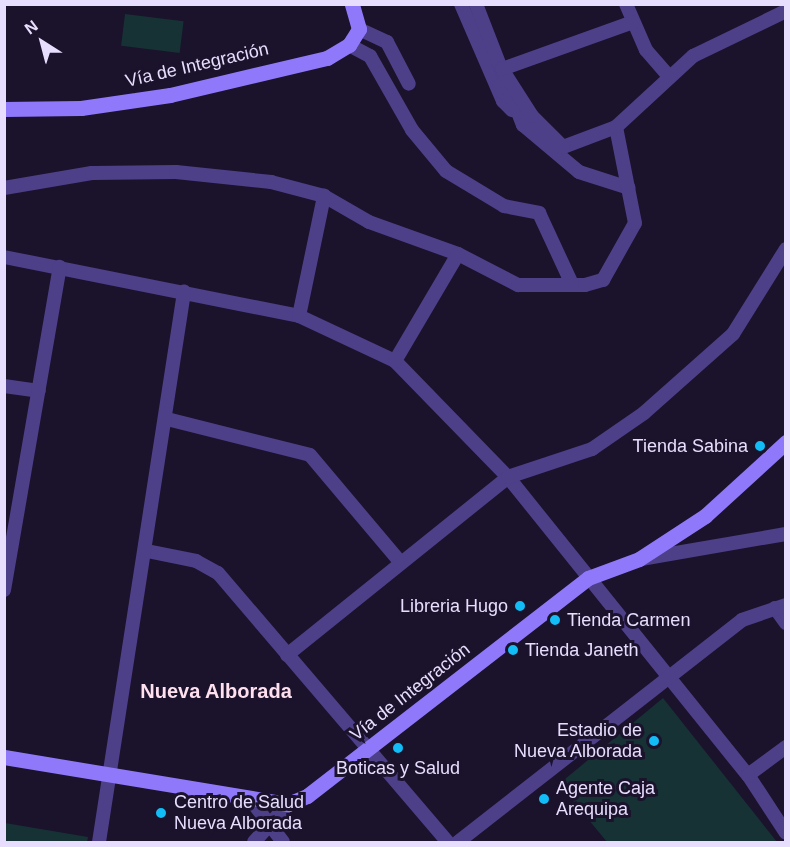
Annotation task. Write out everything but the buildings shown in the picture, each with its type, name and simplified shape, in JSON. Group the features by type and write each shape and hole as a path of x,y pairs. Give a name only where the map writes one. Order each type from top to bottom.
{"main road":[{"path":"349,45 359,28 352,4"},
{"name":"Vía de Integración","path":"4,109 81,108 170,95 327,58 349,45"},
{"name":"Vía de Integración","path":"288,804 307,796 588,578 639,559 705,516 786,442"},
{"path":"4,757 288,804"}],"street":[{"path":"462,4 503,101 549,152 579,172 629,188"},
{"path":"476,4 502,69 516,115"},
{"path":"626,4 646,50 669,76"},
{"path":"502,69 542,130 563,147 616,127 669,76 717,40 778,10"},
{"path":"502,69 633,22"},
{"path":"359,28 387,42 409,84"},
{"path":"349,45 370,56 412,130 446,171 504,206 539,213 572,284"},
{"path":"4,188 66,174 176,172 271,182 324,196 369,222 458,254 518,285 572,284 603,280 616,263 635,223 616,127"},
{"path":"299,316 324,196"},
{"path":"287,655 508,477 592,449 644,413 733,334 786,249"},
{"path":"394,361 458,254"},
{"path":"4,257 299,316 394,361 508,477 748,775 786,833"},
{"path":"4,590 11,511 39,391 60,267"},
{"path":"99,843 147,551 184,292"},
{"path":"4,386 39,391"},
{"path":"166,420 310,455 401,563"},
{"path":"639,559 786,534"},
{"path":"147,551 196,561 218,573 361,743 370,747 448,843"},
{"path":"458,843 668,675 742,620 780,606 786,623"},
{"path":"748,775 786,747"},
{"path":"250,799 283,843"},
{"path":"254,843 271,829 288,804"}],"green space":[{"path":"125,14 184,21 180,53 121,46"},
{"name":"Estadio de Nueva Alborada","path":"663,698 777,842 607,842 559,784"},
{"path":"5,823 88,837 87,842 5,842"}],"place":[{"name":"Tienda Sabina","path":"760,446"},
{"name":"Libreria Hugo","path":"520,606"},
{"name":"Tienda Carmen","path":"555,620"},
{"name":"Tienda Janeth","path":"513,650"},
{"name":"Estadio de Nueva Alborada","path":"654,741"},
{"name":"Boticas y Salud","path":"398,748"},
{"name":"Agente Caja Arequipa","path":"544,799"},
{"name":"Centro de Salud Nueva Alborada","path":"161,813"}],"district":[{"name":"Nueva Alborada","path":"216,691"}]}
